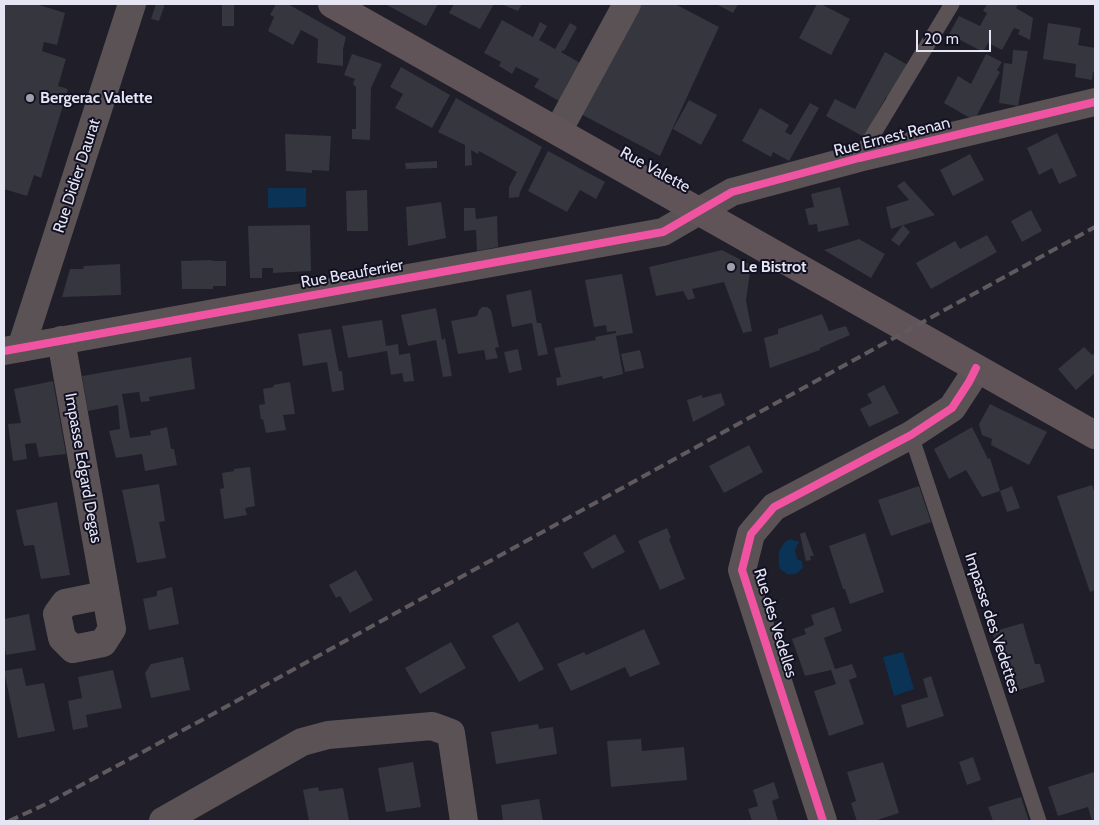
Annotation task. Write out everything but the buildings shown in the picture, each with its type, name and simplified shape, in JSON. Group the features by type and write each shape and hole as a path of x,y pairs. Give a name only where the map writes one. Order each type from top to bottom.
{"main road":[{"name":"Rue Valette","path":"332,4 1095,434"}],"street":[{"name":"Rue Didier Daurat","path":"12,349 132,4"},
{"path":"558,131 628,4"},
{"name":"Rue Ernest Renan","path":"700,212 732,192 859,158 1095,102"},
{"name":"Rue Beauferrier","path":"12,349 663,232 700,212"},
{"name":"Impasse Edgard Degas","path":"61,340 105,595"},
{"name":"Rue des Vedelles","path":"823,821 742,570 750,534 774,507 911,435 952,408 976,368"},
{"path":"163,821 302,742 328,735 432,726 451,732 464,821"}],"lane":[{"path":"859,158 952,4"},
{"name":"Impasse des Vedettes","path":"911,435 1039,821"}],"water":[{"path":"268,188 306,188 306,207 268,208"},
{"path":"790,539 799,542 795,550 797,559 802,561 803,568 797,573 789,575 780,569 779,552"},
{"path":"903,652 914,689 894,696 883,657"}],"railway":[{"path":"9,821 46,804 213,714 1095,227"}],"cycle path":[{"path":"4,351 663,232 732,192 859,158 1095,102"},
{"path":"823,821 742,570 751,534 774,507 911,435 952,408 976,368"}],"place":[{"name":"Bergerac Valette","path":"30,98"},
{"name":"Le Bistrot","path":"731,267"}]}
